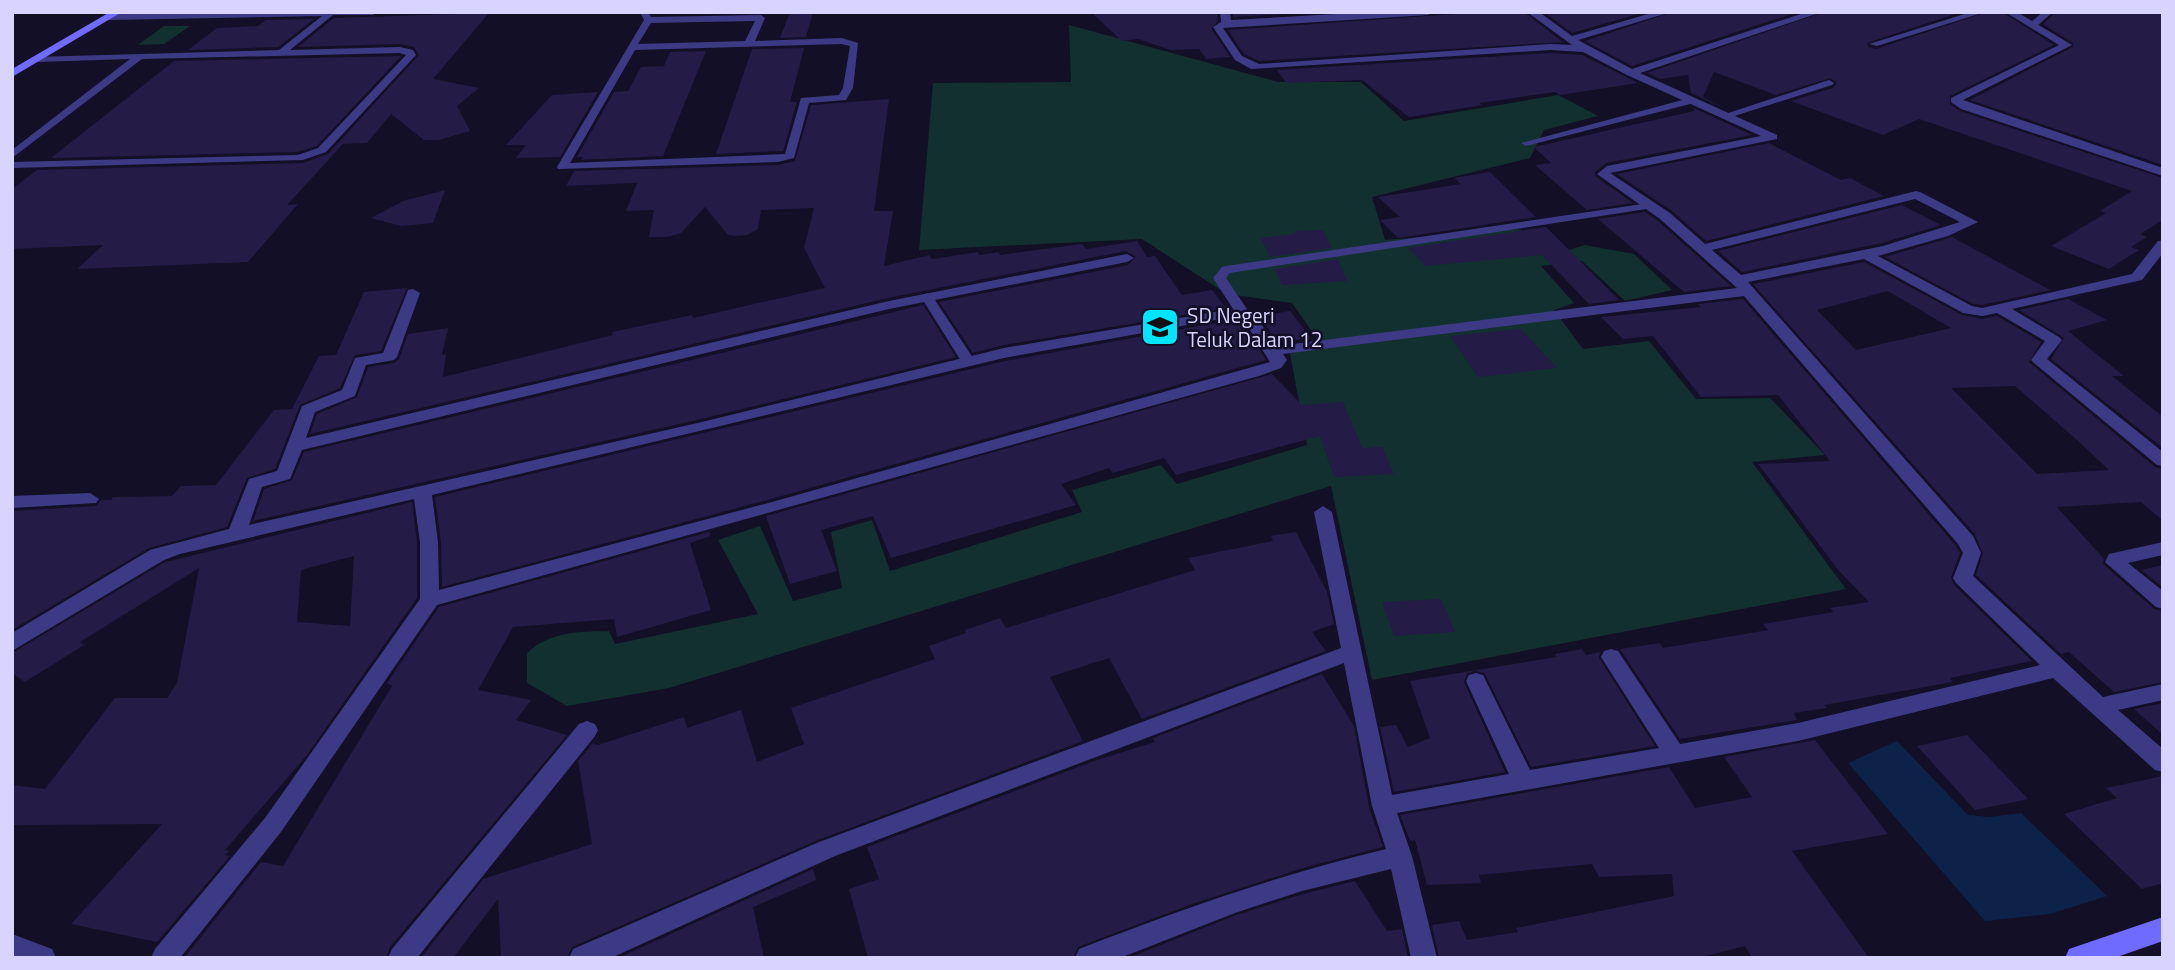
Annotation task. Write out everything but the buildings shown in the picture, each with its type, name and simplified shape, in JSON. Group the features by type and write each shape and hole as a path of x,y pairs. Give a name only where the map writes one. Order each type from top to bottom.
{"main road":[{"path":"12,74 113,14"},
{"path":"2078,958 2163,929"}],"street":[{"path":"1428,12 1226,18 1218,27 1237,58 1244,64 1259,68 1536,48 1586,49"},
{"path":"1532,12 1586,49 1631,73 1773,139 1604,172 1605,176 1649,206 1702,248 1743,286 1966,541 1972,553 1963,578 2057,669 2163,763"},
{"path":"1571,39 1666,12"},
{"path":"1631,73 1817,12"},
{"path":"2010,12 2067,45 1955,100 1965,107 2163,172"},
{"path":"1274,351 1743,286 1947,232 1971,222 1916,195 1702,248"},
{"path":"1865,254 1968,310 1982,312 2137,276 2163,244"},
{"path":"295,446 927,298 1127,258"},
{"path":"237,533 254,483 284,475 308,409 349,393 360,361 390,357 413,293"},
{"path":"1999,308 2054,340 2039,360 2163,461"},
{"path":"12,643 157,555 237,533 702,427 968,361 1215,316 1244,315 1279,360 1276,365 1253,373 772,508 430,600"},
{"path":"164,958 272,825 430,600 429,542 422,491"},
{"path":"12,502 90,499"},
{"path":"1323,512 1383,806 1400,856 1424,958"},
{"path":"2163,548 2124,556 2115,562 2163,602"},
{"path":"582,958 827,849 1351,652"},
{"path":"1611,657 1675,754"},
{"path":"1383,806 1798,732 2057,669"},
{"path":"1476,681 1524,781"},
{"path":"2099,706 2163,692"},
{"path":"401,958 587,730"},
{"path":"1088,958 1234,902 1302,880 1400,856"},
{"path":"12,946 43,958"}],"lane":[{"path":"113,14 373,12"},
{"path":"1874,44 1980,12"},
{"path":"2034,24 2049,12"},
{"path":"283,51 331,13"},
{"path":"630,47 748,45 842,41 855,45 848,88 843,98 805,100 790,156 778,159 562,167 646,16 761,18 748,45"},
{"path":"12,165 299,158 322,150 411,55 410,52 400,50 283,51 37,59"},
{"path":"289,62 302,51"},
{"path":"12,155 139,57"},
{"path":"1724,116 1829,83"},
{"path":"1526,143 1690,101"},
{"path":"1244,315 1219,278 1226,270 1649,206"},
{"path":"927,298 968,361"}],"green space":[{"path":"1069,25 1278,82 1361,82 1404,121 1558,95 1598,116 1544,130 1530,158 1372,197 1385,240 1519,229 1556,254 1585,245 1634,254 1672,290 1625,301 1582,261 1541,266 1574,303 1554,310 1583,349 1649,341 1696,399 1770,398 1825,455 1752,462 1846,589 1372,680 1331,486 669,688 567,706 527,683 527,653 555,637 609,631 615,644 758,614 718,540 760,526 793,601 842,588 831,532 872,520 890,571 1082,512 1072,490 1161,465 1177,484 1307,445 1289,348 1318,340 1292,303 1227,294 1142,239 919,250 933,83 1071,82"},
{"path":"164,26 190,26 164,44 138,45"}],"water":[{"path":"1897,741 1968,815 1990,817 2021,813 2107,896 2050,914 1985,921 1848,763"}],"place":[{"name":"SD Negeri Teluk Dalam 12","path":"1160,327"}]}
